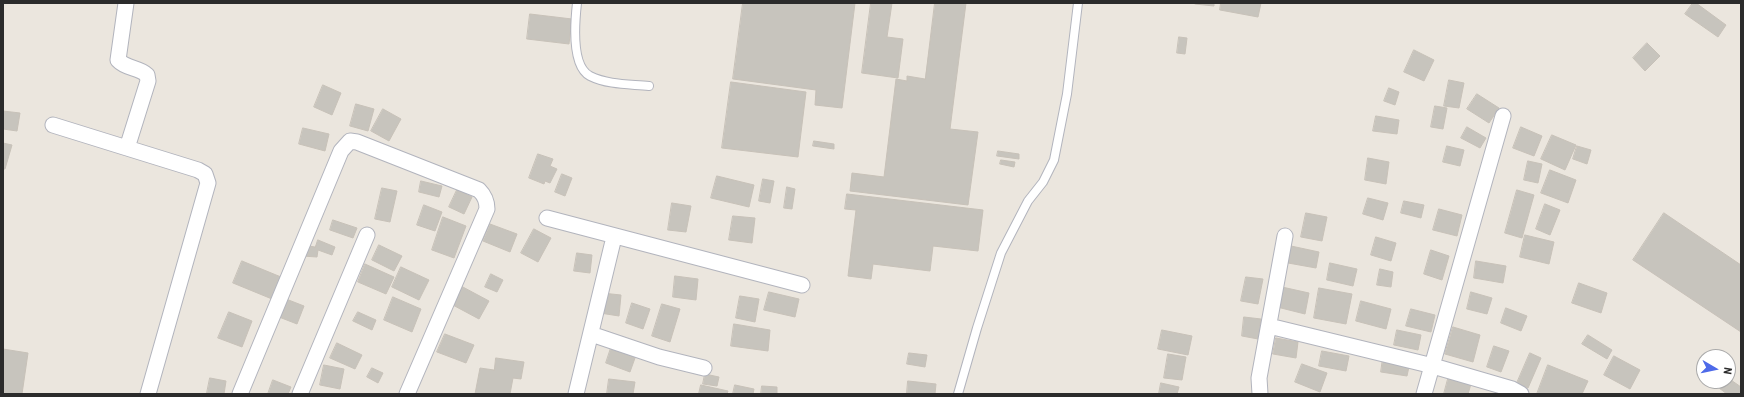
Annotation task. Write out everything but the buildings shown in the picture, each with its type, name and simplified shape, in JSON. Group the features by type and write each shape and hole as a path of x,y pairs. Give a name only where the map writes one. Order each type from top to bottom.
{"street":[{"path":"126,3 118,60 122,65 142,70 147,75 148,81 127,148"},
{"path":"1424,394 1503,116"},
{"path":"53,125 198,170 205,174 208,183 148,394"},
{"path":"240,394 341,151 350,141 357,142 479,190 484,195 487,203 487,209 407,394"},
{"path":"547,218 614,237 802,285"},
{"path":"300,394 368,235"},
{"path":"1260,394 1259,378 1285,236"},
{"path":"576,394 583,372 590,334 614,237"},
{"path":"1268,326 1433,366 1512,389 1521,394"},
{"path":"590,334 659,357 704,368"}],"lane":[{"path":"577,3 576,55 580,66 589,76 611,82 649,86"},
{"path":"958,394 1001,253 1028,201 1043,182 1054,160 1067,94 1078,3"}]}
